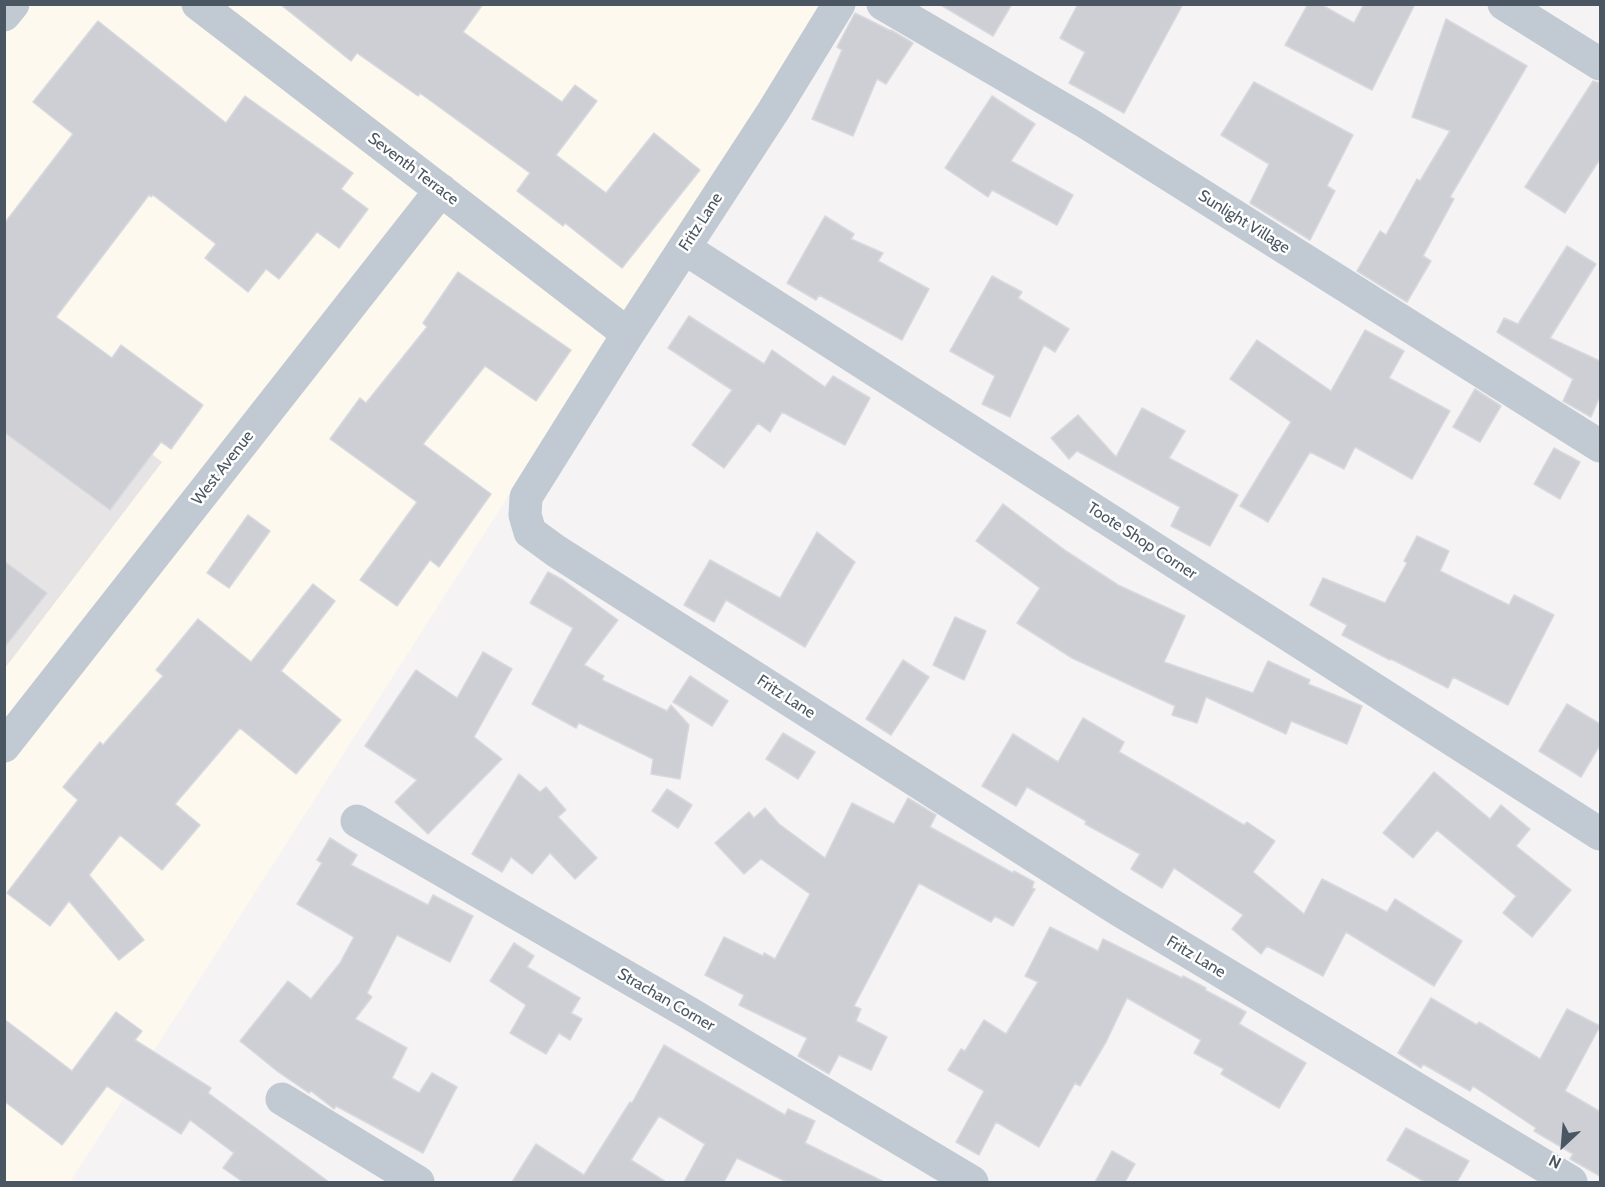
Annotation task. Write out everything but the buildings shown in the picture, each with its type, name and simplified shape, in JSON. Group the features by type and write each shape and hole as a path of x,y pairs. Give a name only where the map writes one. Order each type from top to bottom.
{"street":[{"path":"4,15 13,4"},
{"name":"Seventh Terrace","path":"198,4 628,334"},
{"name":"Fritz Lane","path":"839,4 774,110 628,334 526,497 525,515 530,532 556,551 1116,908 1571,1182"},
{"name":"Sunlight Village","path":"883,4 1087,123 1600,446"},
{"path":"1504,4 1600,64"},
{"name":"West Avenue","path":"4,746 441,190"},
{"name":"Toote Shop Corner","path":"684,248 1600,834"},
{"name":"Strachan Corner","path":"357,821 689,1013 972,1182"},
{"path":"282,1099 418,1182"}],"shaded area":[{"path":"5,5 822,5 70,1182 5,1182"},
{"path":"4,337 162,462 5,668 4,668"}]}
